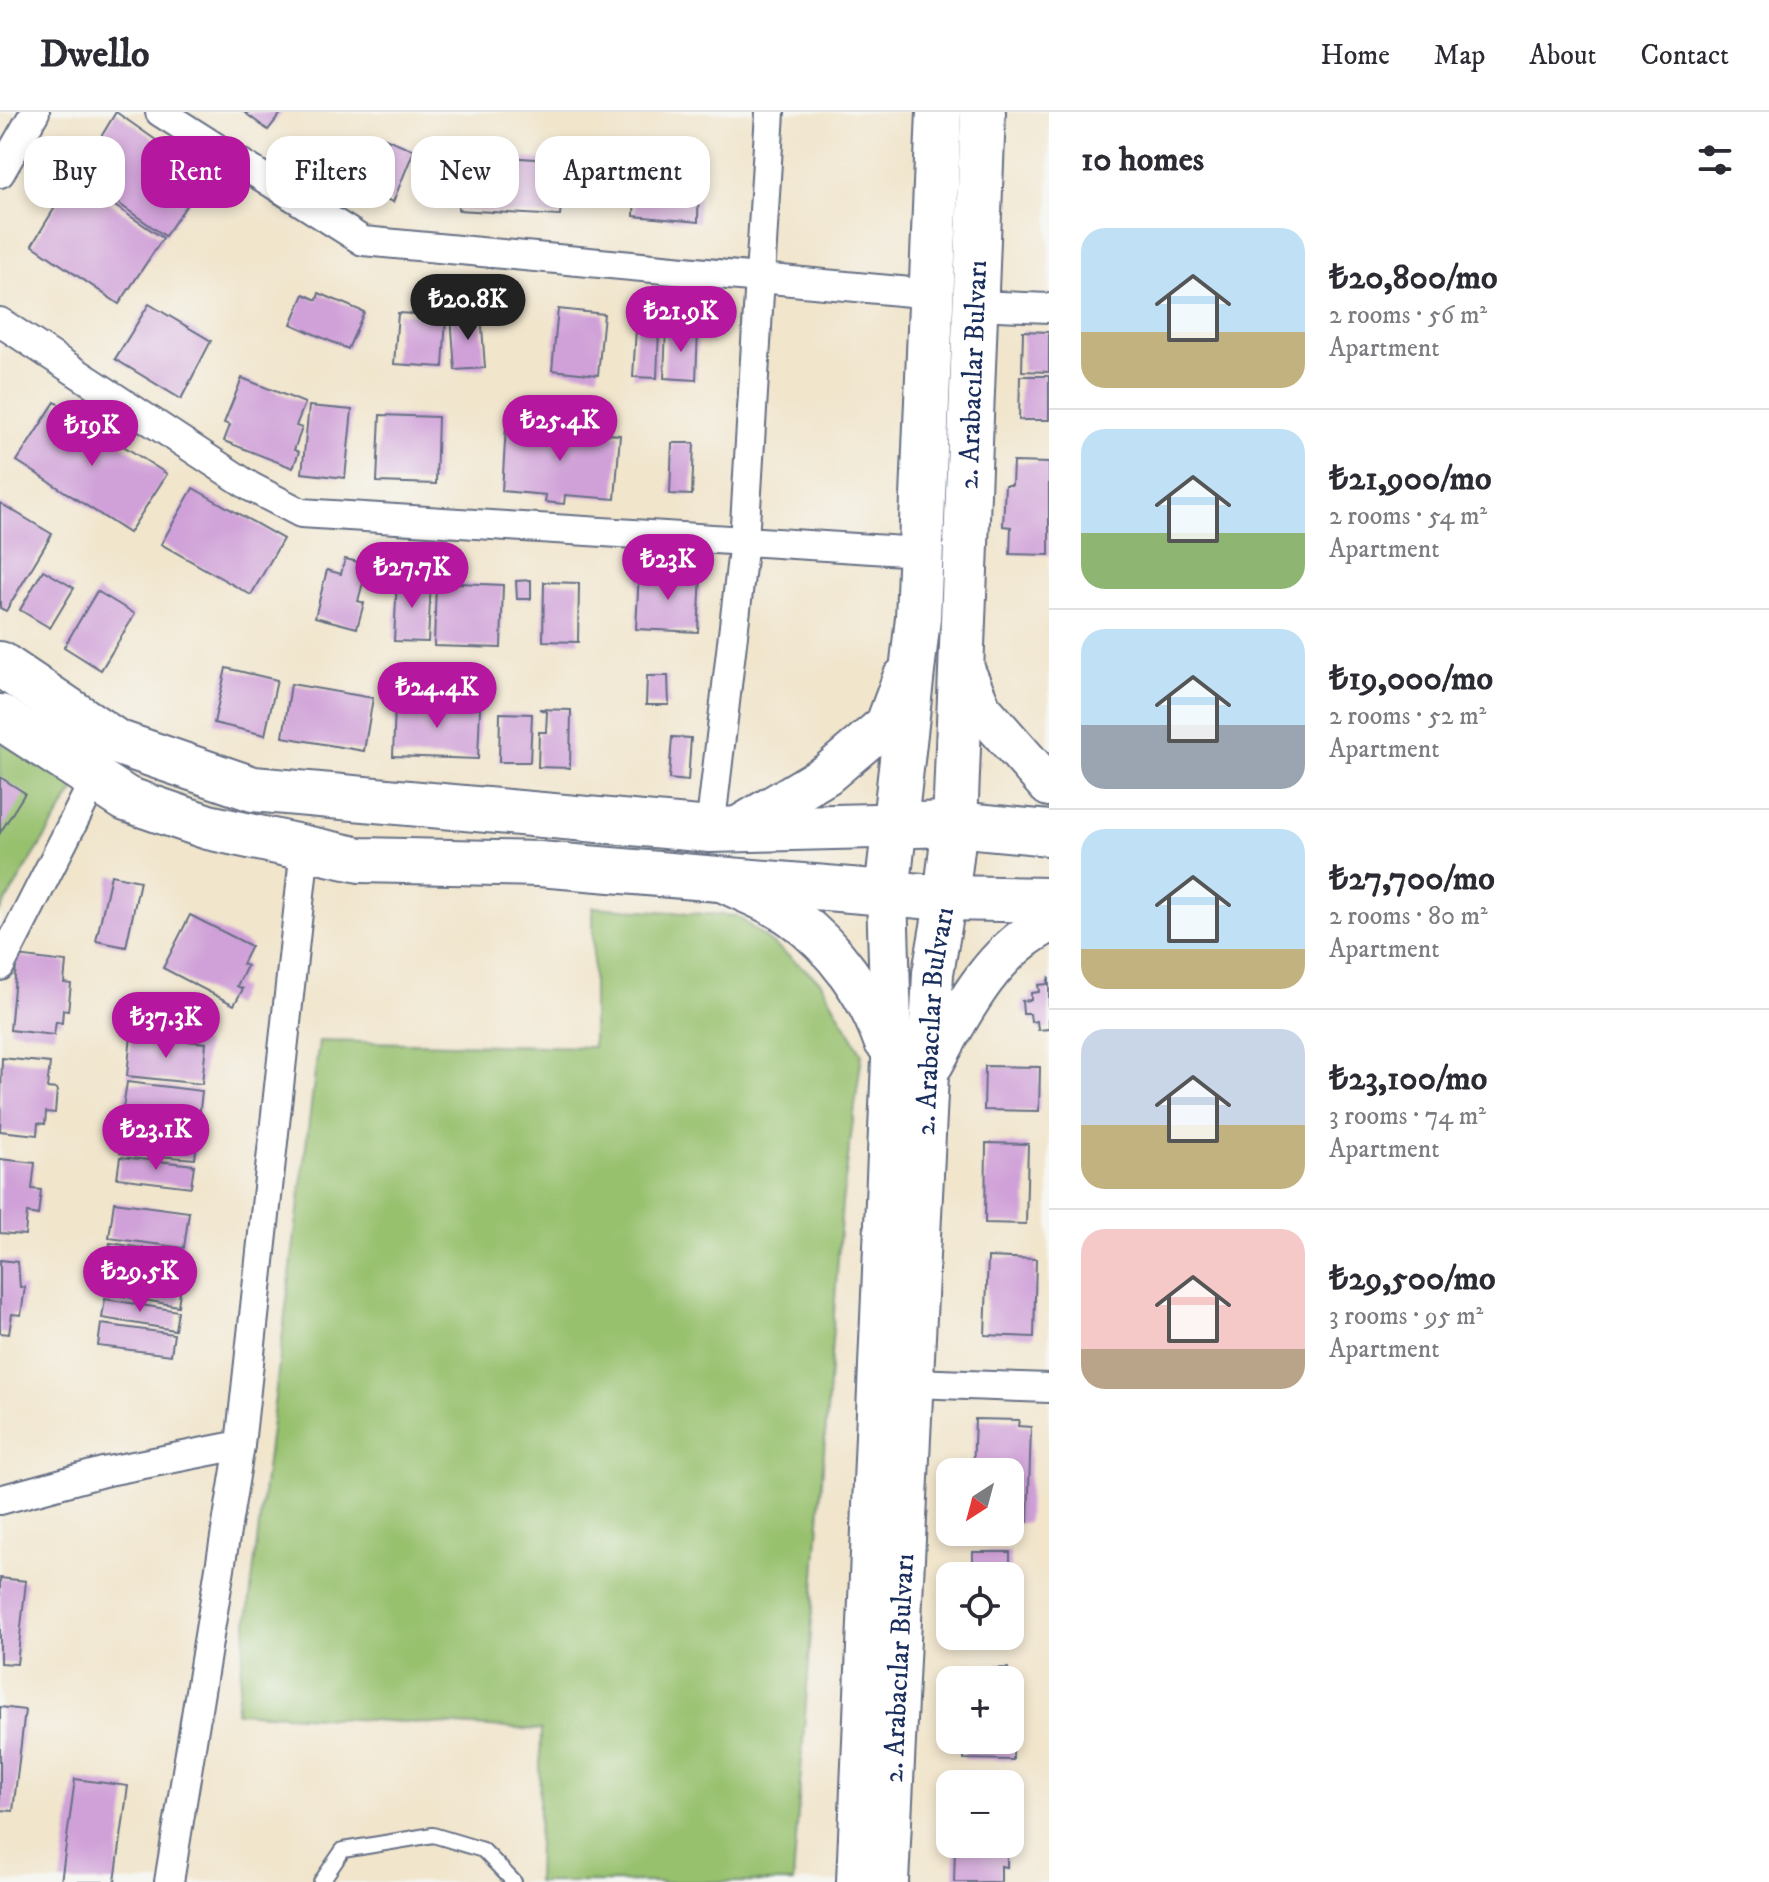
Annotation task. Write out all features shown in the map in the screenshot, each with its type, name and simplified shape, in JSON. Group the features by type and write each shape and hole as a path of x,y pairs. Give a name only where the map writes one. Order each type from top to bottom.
{"main road":[{"path":"887,893 913,651 939,112"},
{"name":"2. Arabacılar Bulvarı","path":"857,1882 910,1066 933,973 955,824 983,112"},
{"path":"721,830 827,774 886,724 913,651"},
{"path":"960,660 981,709 1049,786"},
{"path":"0,664 116,742 253,789 721,830 955,824 1049,833"},
{"path":"0,717 126,799 208,827 360,860 539,864 946,898 1049,900"},
{"path":"718,879 793,917 838,960 910,1066 976,986 1030,932 1049,923"},
{"name":"2. Arabacılar Bulvarı","path":"887,893 910,1066 913,1383 888,1882"}],"street":[{"path":"0,173 35,112"},
{"path":"160,112 363,241 932,294"},
{"path":"721,830 744,541 770,112"},
{"path":"974,305 1049,308"},
{"path":"0,322 251,487 301,513 904,551"},
{"path":"0,966 95,779"},
{"path":"169,1882 240,1445 305,848"},
{"path":"913,1383 1049,1388"},
{"path":"0,1500 103,1472 240,1445"}],"lane":[{"path":"321,1882 343,1850 433,1835 483,1850 514,1882"}],"green space":[{"path":"0,742 76,787 0,911"},
{"path":"593,907 737,916 820,981 862,1054 842,1203 793,1882 537,1882 541,1730 236,1712 319,1041 593,1047"}],"building":[{"path":"116,112 150,136 141,136 141,208 185,208 165,236 125,208 125,136 102,136"},
{"path":"244,112 282,112 268,130"},
{"path":"395,142 411,149 411,157 395,197"},
{"path":"519,158 535,159 535,208 561,208 560,216 458,210 519,208"},
{"path":"55,208 118,208 163,238 119,304 32,245"},
{"path":"634,208 698,208 698,222 634,216"},
{"path":"319,293 364,312 348,349 291,324 304,294 317,300"},
{"path":"149,304 211,341 181,399 115,359"},
{"path":"558,309 604,314 598,375 552,370"},
{"path":"398,313 446,316 443,367 394,364"},
{"path":"481,313 485,368 455,370 451,315"},
{"path":"666,327 698,329 696,380 664,378"},
{"path":"636,328 659,329 657,378 633,377"},
{"path":"1023,331 1049,332 1049,372 1022,371"},
{"path":"1020,376 1049,376 1049,420 1019,420"},
{"path":"242,378 305,403 296,426 302,428 294,450 299,452 293,468 224,441 230,425 224,423"},
{"path":"55,402 167,474 129,533 17,461"},
{"path":"309,406 352,410 345,478 302,473"},
{"path":"380,415 438,417 436,484 377,482"},
{"path":"506,426 620,435 615,499 565,495 564,504 545,502 546,495 502,491"},
{"path":"672,443 694,443 692,495 670,494"},
{"path":"1013,462 1049,463 1049,555 1010,554 1011,527 1003,526 1005,485 1012,485"},
{"path":"193,488 283,539 251,595 161,544"},
{"path":"0,503 52,534 6,611 0,608"},
{"path":"345,559 368,564 358,601 364,603 357,628 315,617 327,570 341,574"},
{"path":"43,570 74,588 50,628 20,610"},
{"path":"639,571 701,574 698,632 636,629"},
{"path":"397,578 431,580 428,642 394,641"},
{"path":"531,580 531,599 517,599 516,581"},
{"path":"436,582 503,585 501,648 434,646"},
{"path":"544,582 579,583 578,642 543,641"},
{"path":"97,591 135,614 101,670 64,647"},
{"path":"226,668 277,680 265,735 214,723"},
{"path":"647,676 668,676 669,705 646,705"},
{"path":"291,684 373,698 364,751 283,737"},
{"path":"406,700 469,702 469,707 480,708 478,759 393,756 395,706 406,706"},
{"path":"539,709 571,710 570,768 538,767 539,732 546,732 547,712"},
{"path":"500,713 532,714 530,762 499,762"},
{"path":"672,737 691,738 688,781 669,779"},
{"path":"0,777 25,793 0,833"},
{"path":"111,875 140,881 126,947 96,941"},
{"path":"190,915 251,946 242,964 247,966 237,986 243,989 234,1005 163,968"},
{"path":"17,956 66,962 64,983 71,984 68,1011 63,1010 62,1023 56,1022 54,1035 10,1030"},
{"path":"1049,976 1049,1029 1038,1030 1037,1021 1031,1022 1030,1014 1023,1014 1022,1001 1031,1000 1031,993 1039,992 1038,985 1047,984"},
{"path":"131,1035 206,1043 202,1084 127,1076"},
{"path":"2,1058 50,1063 47,1088 57,1089 55,1113 46,1112 45,1124 38,1123 37,1135 0,1131"},
{"path":"985,1066 1040,1067 1039,1111 984,1110"},
{"path":"127,1082 202,1091 199,1118 123,1108"},
{"path":"124,1115 198,1122 197,1137 123,1130"},
{"path":"121,1133 197,1140 195,1159 120,1153"},
{"path":"986,1143 1028,1144 1026,1224 985,1223"},
{"path":"120,1157 194,1165 191,1187 117,1178"},
{"path":"0,1159 35,1163 32,1189 41,1190 38,1215 27,1213 25,1235 0,1233"},
{"path":"114,1202 189,1212 184,1248 109,1238"},
{"path":"110,1243 185,1254 182,1277 107,1266"},
{"path":"988,1257 1036,1259 1034,1337 985,1335"},
{"path":"0,1260 18,1262 20,1287 25,1287 21,1315 12,1314 9,1334 0,1333"},
{"path":"108,1272 181,1284 178,1306 105,1293"},
{"path":"105,1299 178,1311 175,1330 102,1318"},
{"path":"101,1324 174,1334 171,1355 98,1346"},
{"path":"975,1419 1019,1420 1018,1426 1031,1427 1028,1522 1024,1523 1024,1458 974,1458"},
{"path":"973,1552 1010,1552 1010,1562 973,1562"},
{"path":"0,1578 26,1581 17,1664 0,1663"},
{"path":"0,1707 25,1710 13,1811 0,1810"},
{"path":"964,1754 1013,1754 1013,1760 964,1759"},
{"path":"75,1779 128,1786 115,1882 61,1882"},
{"path":"955,1858 1007,1858 1007,1867 1001,1866 1001,1882 954,1882"}]}
